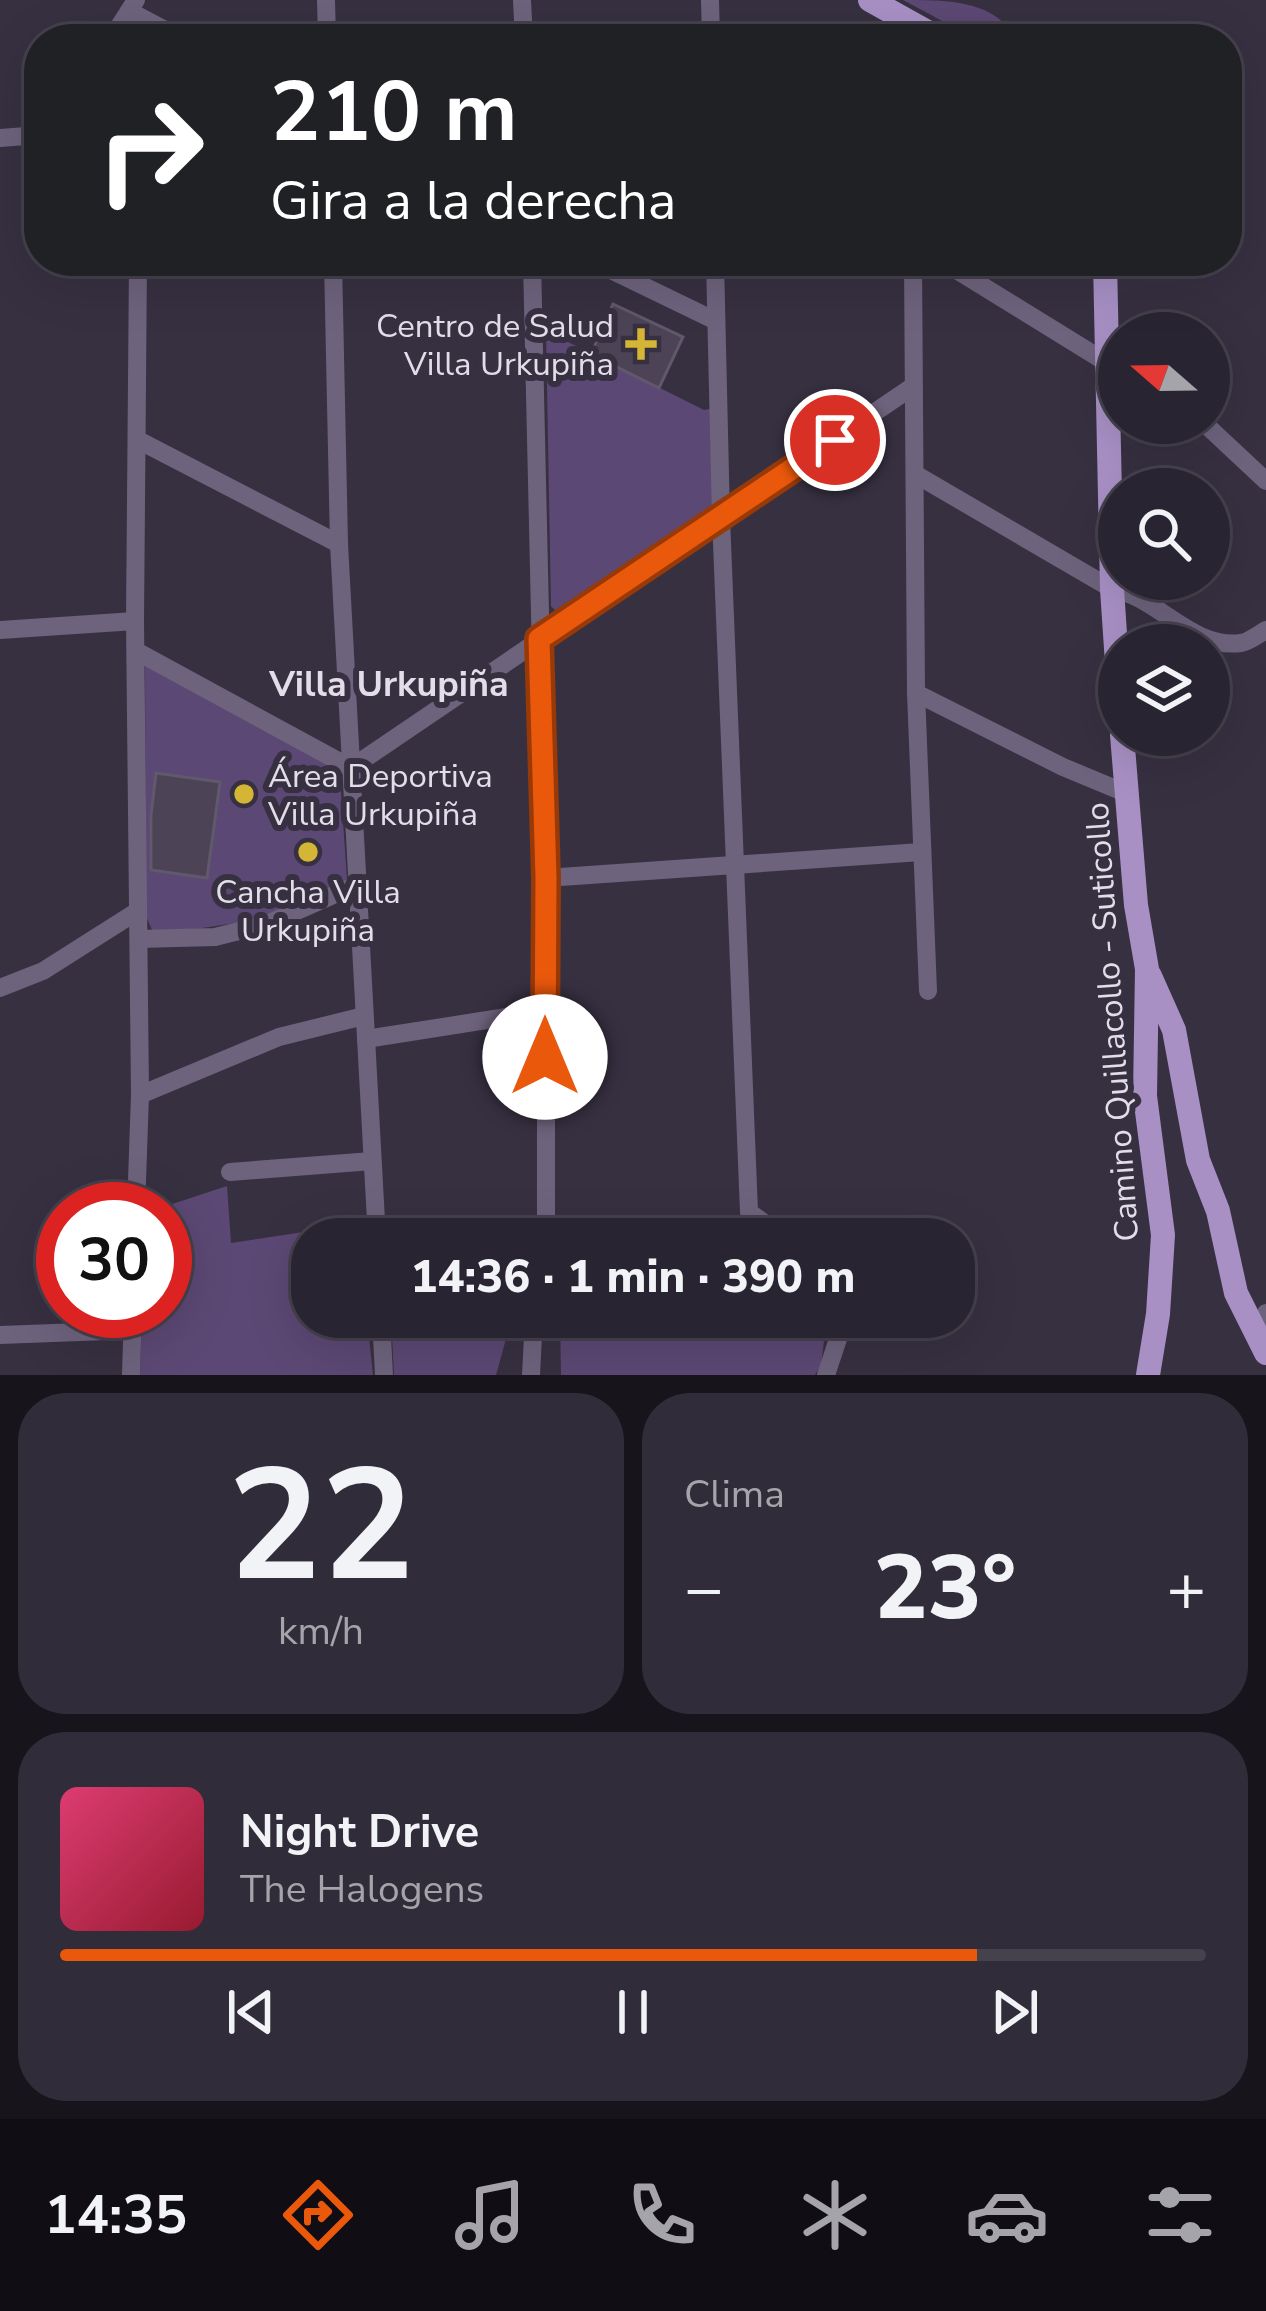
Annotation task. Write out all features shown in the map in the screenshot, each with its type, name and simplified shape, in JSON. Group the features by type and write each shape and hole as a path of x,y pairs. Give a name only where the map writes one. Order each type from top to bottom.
{"main road":[{"path":"870,0 898,24"},
{"path":"1106,276 1109,312"},
{"name":"Camino Quillacollo - Suticollo","path":"1124,756 1136,905 1147,969 1145,1096 1162,1235 1158,1314 1148,1375"},
{"path":"1147,969 1174,1030 1198,1160 1218,1211 1236,1293 1263,1349"}],"street":[{"path":"132,5 160,24"},
{"path":"137,1182 138,276"},
{"path":"333,276 339,544 376,1218"},
{"path":"532,276 546,878 547,1218"},
{"path":"623,276 716,321"},
{"path":"715,276 749,1212 757,1218"},
{"path":"913,276 916,693 928,991"},
{"path":"966,276 1098,357"},
{"path":"351,768 912,387"},
{"path":"138,440 339,544"},
{"path":"1226,444 1266,481"},
{"path":"915,474 1098,581"},
{"path":"1148,600 1204,638 1243,643 1266,630"},
{"path":"0,629 135,621"},
{"path":"136,651 351,768"},
{"path":"916,693 1128,794"},
{"path":"546,878 921,852"},
{"path":"139,939 215,937 267,924 356,885"},
{"path":"0,988 44,971 136,912"},
{"path":"366,1039 545,1011"},
{"path":"140,1095 279,1036 364,1016"},
{"path":"230,1172 372,1161"},
{"path":"1263,1349 1266,1313"},
{"path":"0,1335 36,1331"},
{"path":"131,1375 132,1338"},
{"path":"382,1338 384,1375"},
{"path":"531,1375 533,1338"},
{"path":"826,1375 838,1338"}],"shaded area":[{"path":"903,0 968,5 1005,24 948,24"},
{"path":"546,331 710,409 713,504 708,515 558,613 551,606"},
{"name":"Área Deportiva Villa Urkupiña","path":"145,663 339,764 347,879 255,920 152,930 146,916"},
{"path":"227,1186 231,1243 291,1234 291,1338 369,1338 373,1375 140,1375 141,1338 192,1338 192,1198"},
{"path":"392,1338 506,1338 496,1375 394,1375"},
{"path":"560,1338 824,1338 815,1375 561,1375"}],"building":[{"name":"Centro de Salud Villa Urkupiña","path":"613,304 683,337 659,388 591,354"},
{"path":"156,773 220,782 207,878 151,870"}],"place":[{"name":"Centro de Salud Villa Urkupiña","path":"641,344"},
{"name":"Área Deportiva Villa Urkupiña","path":"244,794"},
{"name":"Cancha Villa Urkupiña","path":"308,852"}],"district":[{"name":"Villa Urkupiña","path":"389,683"}],"route":[{"path":"545,1057 539,639 835,440"}]}
